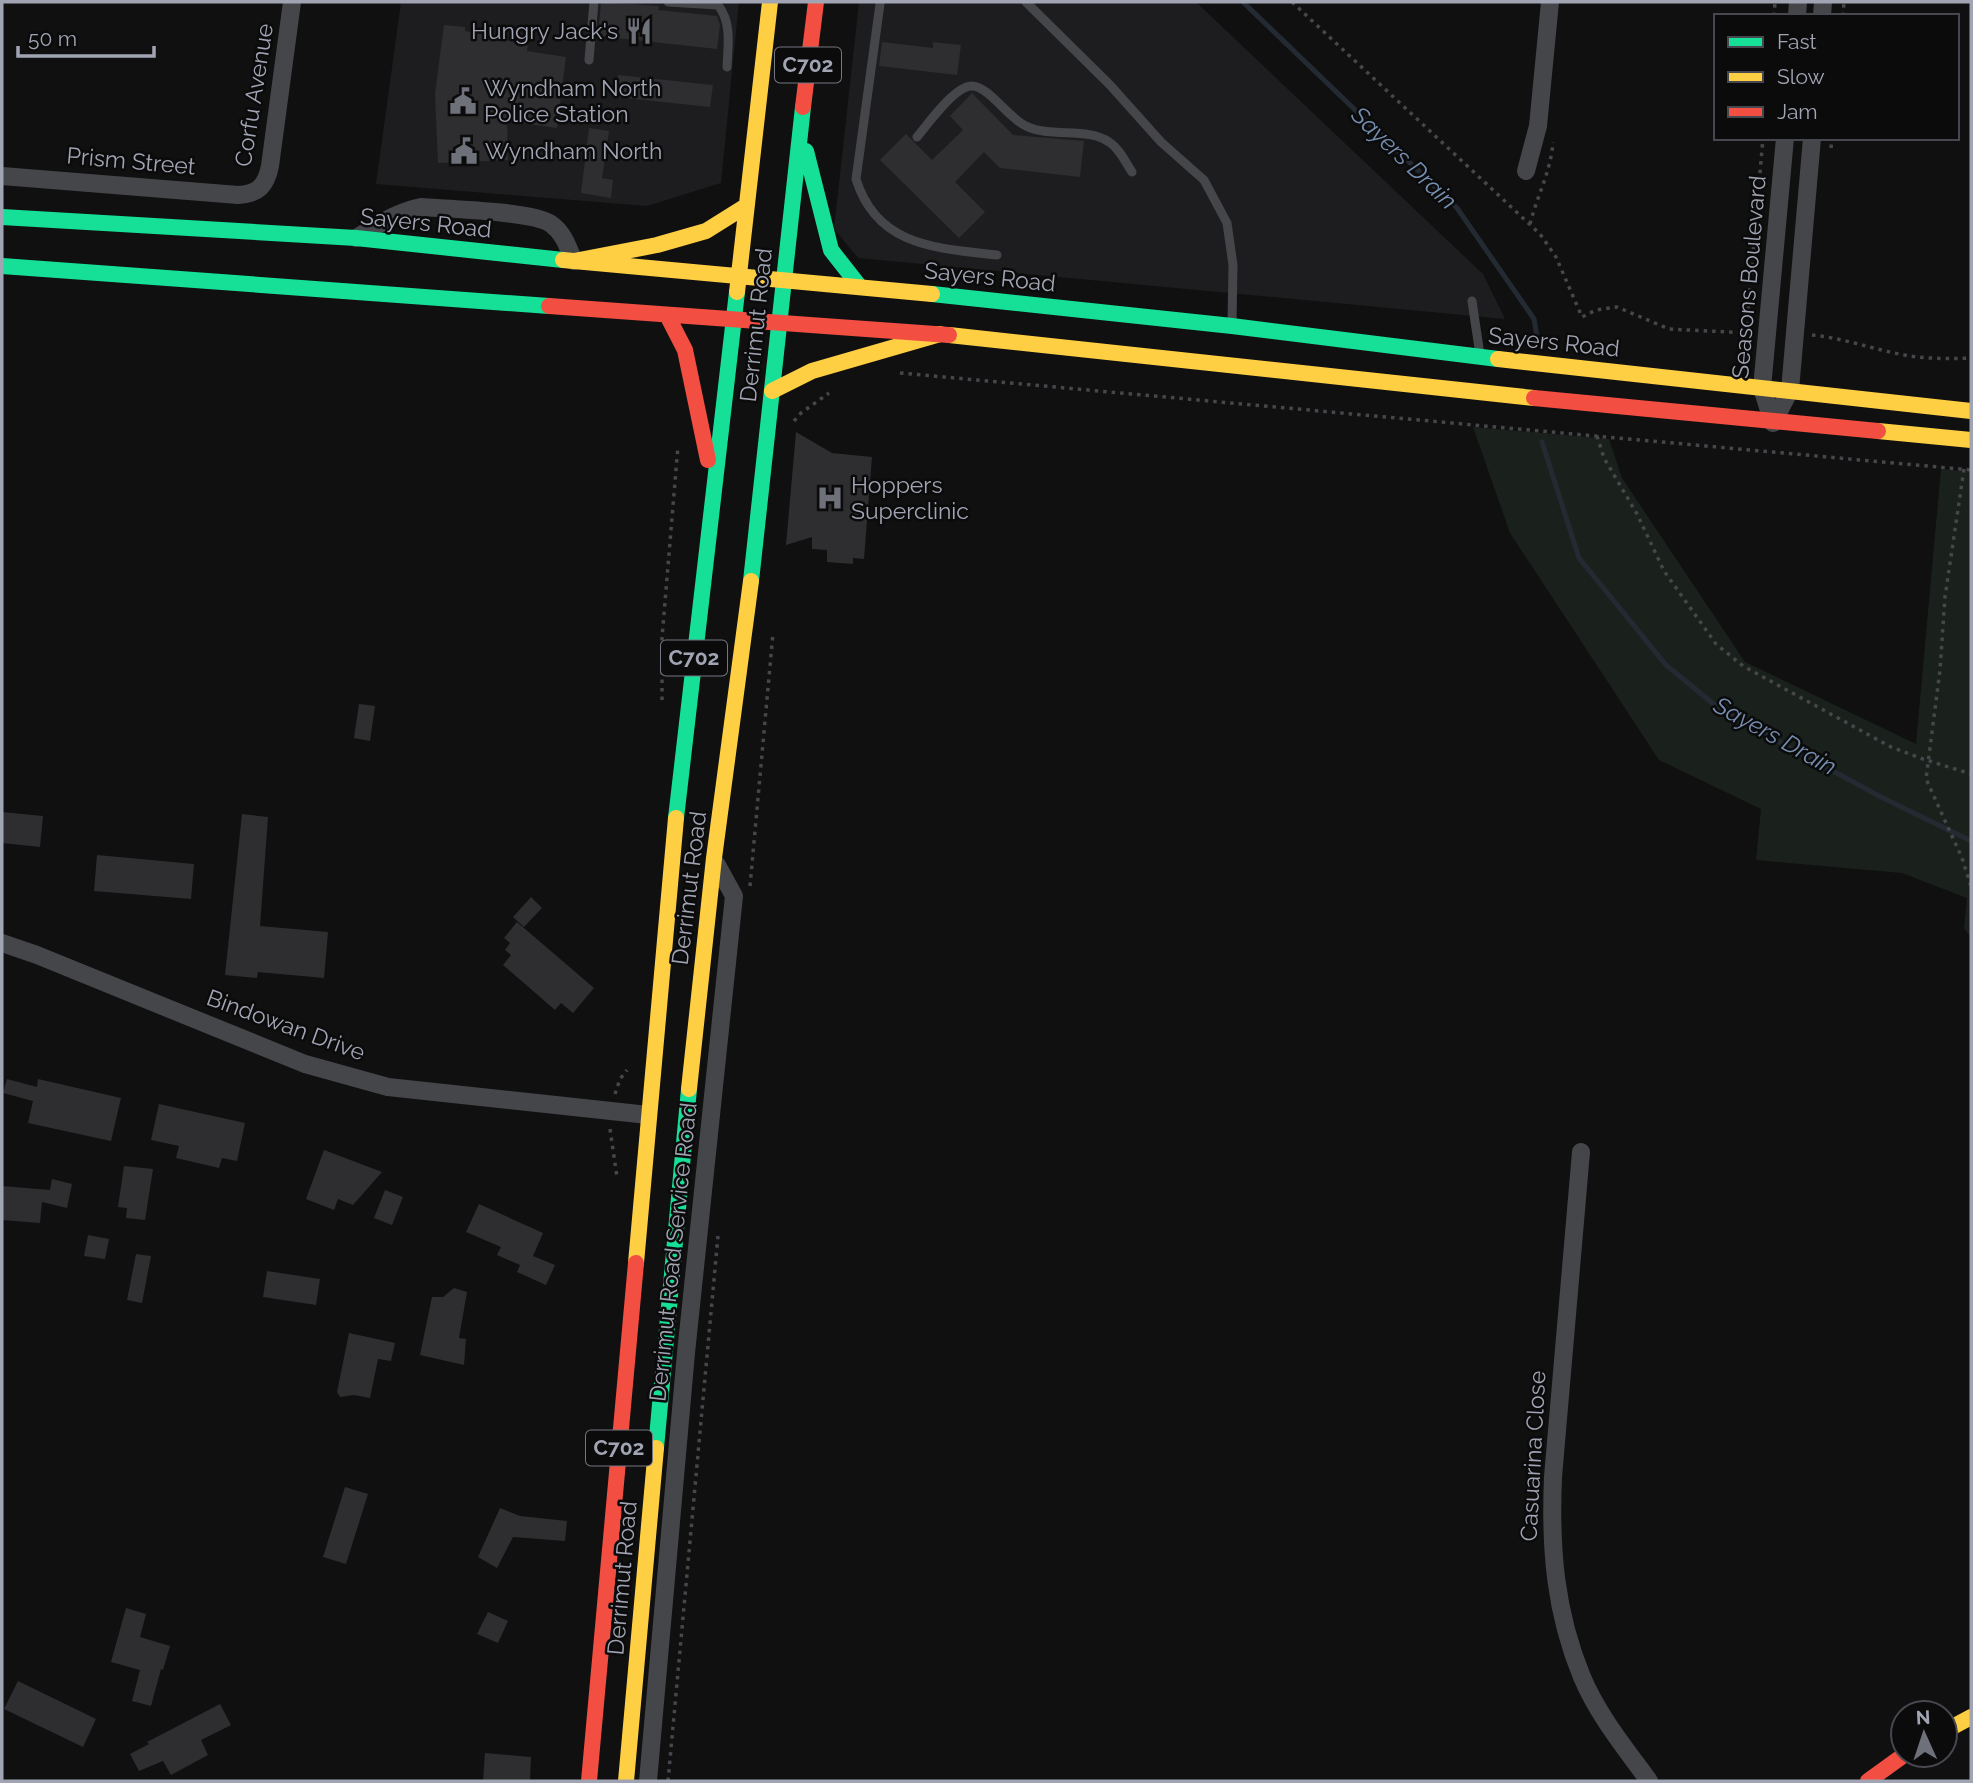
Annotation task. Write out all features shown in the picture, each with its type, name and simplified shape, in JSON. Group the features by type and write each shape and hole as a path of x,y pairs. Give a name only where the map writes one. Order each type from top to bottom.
{"main road":[{"name":"Derrimut Road","path":"626,1781 667,1116 675,827 770,2"},
{"name":"Derrimut Road","path":"589,1781 626,1367 667,1116 714,858 746,627 816,2"},
{"path":"800,128 831,250 860,287"},
{"path":"574,261 706,231 746,206"},
{"name":"Sayers Road","path":"2,217 356,238 860,287 1232,346 1773,422 1971,440"},
{"name":"Sayers Road","path":"2,266 940,334 1480,357 1971,411"},
{"path":"667,315 685,350 714,490"},
{"path":"772,391 812,371 940,334"},
{"path":"626,1367 638,1346 653,1335"},
{"path":"1868,1781 1889,1766"}],"street":[{"name":"Corfu Avenue","path":"256,192 266,182 270,166 292,2"},
{"path":"1526,171 1538,126 1550,2"},
{"name":"Seasons Boulevard","path":"1773,422 1762,388 1786,140"},
{"path":"1773,422 1790,390 1812,140"},
{"name":"Prism Street","path":"2,176 238,195 256,192"},
{"path":"356,238 392,216 421,207 529,216 553,226 560,232 574,261"},
{"name":"Derrimut Road Service Road","path":"648,1781 686,1353 734,896 714,858"},
{"name":"Bindowan Drive","path":"2,943 305,1064 388,1087 667,1116"},
{"name":"Casuarina Close","path":"1581,1153 1553,1477 1551,1527 1554,1579 1582,1678 1607,1724 1649,1781"},
{"path":"653,1335 686,1353"}],"lane":[{"path":"589,60 594,2"},
{"path":"668,2 718,5 726,16 727,67"},
{"path":"1026,2 1110,85 1161,142 1204,180 1227,223 1233,265 1232,346"},
{"path":"880,4 856,179 861,195 873,213 889,228 910,241 933,248 997,255"},
{"path":"917,136 955,94 964,88 978,87 984,89 1006,112 1029,128 1088,135 1109,141 1132,172"},
{"path":"1472,301 1480,357"}],"path":[{"path":"1292,2 1541,234 1556,257 1582,317 1596,310 1617,307 1669,329 1746,334 1767,331"},
{"path":"1746,334 1763,140"},
{"path":"1530,224 1543,184"},
{"path":"1795,334 1833,337 1898,354 1933,359 1971,358"},
{"path":"897,373 1971,470"},
{"path":"817,402 836,388"},
{"path":"1597,436 1604,458 1637,514 1664,570 1716,645 1743,666 1891,747 1971,774"},
{"path":"1964,469 1953,531 1938,694 1926,779 1962,858 1971,886"}],"shaded area":[{"path":"401,2 739,2 721,183 647,206 376,184"},
{"path":"859,2 1196,2 1483,274 1505,319 858,258 834,229"},
{"path":"1473,427 1609,439 1622,478 1745,662 1916,744 1941,469 1971,472 1971,938 1964,928 1967,898 1902,873 1756,860 1761,809 1659,760 1510,533"}],"building":[{"path":"601,2 659,6 658,10 717,16 720,25 717,49 598,36"},
{"name":"Wyndham North Police Station","path":"444,25 465,27 465,31 487,35 488,38 528,43 527,51 566,57 557,128 507,121 508,160 438,163 435,94"},
{"path":"882,42 933,48 933,42 961,45 957,75 879,66"},
{"path":"618,75 713,85 710,107 616,97"},
{"path":"972,93 1013,135 1084,141 1080,177 1000,168 984,152 955,182 985,212 959,238 880,160 906,134 932,160 963,130 950,116"},
{"path":"589,128 609,131 602,178 613,180 611,198 581,193"},
{"name":"Hoppers Superclinic","path":"796,432 832,453 872,457 864,559 853,558 853,564 827,562 827,550 812,549 812,537 786,545"},
{"path":"359,704 375,706 370,741 354,738"},
{"path":"2,812 43,816 40,847 2,843"},
{"path":"242,814 268,817 260,926 328,932 324,978 258,972 257,978 225,975"},
{"path":"97,855 194,864 191,899 94,891"},
{"path":"531,897 542,908 524,927 513,917"},
{"path":"517,922 594,988 573,1013 561,1003 555,1010 503,965 511,955 505,950 510,943 504,938"},
{"path":"7,1079 37,1087 38,1079 121,1098 111,1141 28,1123 33,1101 3,1093"},
{"path":"159,1104 245,1123 237,1161 222,1158 219,1168 176,1158 179,1146 151,1140"},
{"path":"324,1150 382,1172 353,1205 338,1199 334,1210 306,1199"},
{"path":"124,1166 153,1169 145,1220 126,1218 127,1208 118,1207"},
{"path":"52,1179 72,1184 67,1208 42,1202 40,1223 2,1220 2,1186 50,1190"},
{"path":"385,1190 403,1197 392,1225 374,1218"},
{"path":"479,1204 543,1233 533,1256 555,1265 546,1285 517,1272 520,1265 497,1255 501,1247 466,1232"},
{"path":"88,1235 109,1239 105,1259 84,1256"},
{"path":"136,1254 151,1256 142,1303 127,1300"},
{"path":"267,1271 320,1279 316,1305 263,1297"},
{"path":"454,1288 467,1292 459,1338 466,1339 464,1365 420,1355 432,1297 443,1297"},
{"path":"349,1333 395,1343 391,1361 378,1359 370,1398 354,1395 340,1397 337,1392"},
{"path":"345,1487 368,1494 346,1564 323,1557"},
{"path":"500,1508 520,1516 567,1521 565,1541 513,1537 497,1568 478,1557"},
{"path":"126,1608 146,1614 140,1637 170,1646 151,1706 132,1701 140,1670 111,1662"},
{"path":"488,1612 508,1621 498,1643 477,1634"},
{"path":"18,1681 96,1719 83,1747 4,1709"},
{"path":"220,1704 231,1725 201,1740 208,1755 171,1775 163,1761 139,1771 130,1754 149,1744 147,1742"},
{"path":"485,1753 531,1757 530,1781 483,1781"}],"waterway":[{"name":"Sayers Drain","path":"1243,2 1457,208 1534,319 1537,337"},
{"name":"Sayers Drain","path":"1542,442 1579,558 1666,665 1722,711 1881,797 1971,841"}],"traffic: fast":[{"path":"751,581 803,107"},
{"path":"806,151 831,250 860,287"},
{"path":"2,217 356,238 563,260"},
{"path":"2,266 549,306"},
{"path":"676,818 737,292"},
{"path":"932,294 1232,326 1498,359"},
{"path":"656,1448 689,1089"}],"traffic: slow":[{"path":"737,292 770,2"},
{"path":"574,261 657,245 706,231 746,206"},
{"path":"563,260 932,294"},
{"path":"772,391 812,371 940,334"},
{"path":"949,335 1534,398"},
{"path":"1498,359 1971,411"},
{"path":"1878,431 1971,440"},
{"path":"689,1089 714,858 751,581"},
{"path":"636,1263 676,818"},
{"path":"626,1781 656,1448"},
{"path":"1959,1723 1971,1717"}],"traffic: jam":[{"path":"803,107 816,2"},
{"path":"549,306 949,335"},
{"path":"667,315 685,350 708,460"},
{"path":"1534,398 1878,431"},
{"path":"589,1781 636,1263"},
{"path":"1868,1781 1889,1766"}],"place":[{"name":"Hungry Jack's","path":"639,31"},
{"name":"Wyndham North Police Station","path":"463,101"},
{"name":"Wyndham North","path":"464,151"},
{"name":"Hoppers Superclinic","path":"830,498"}]}
